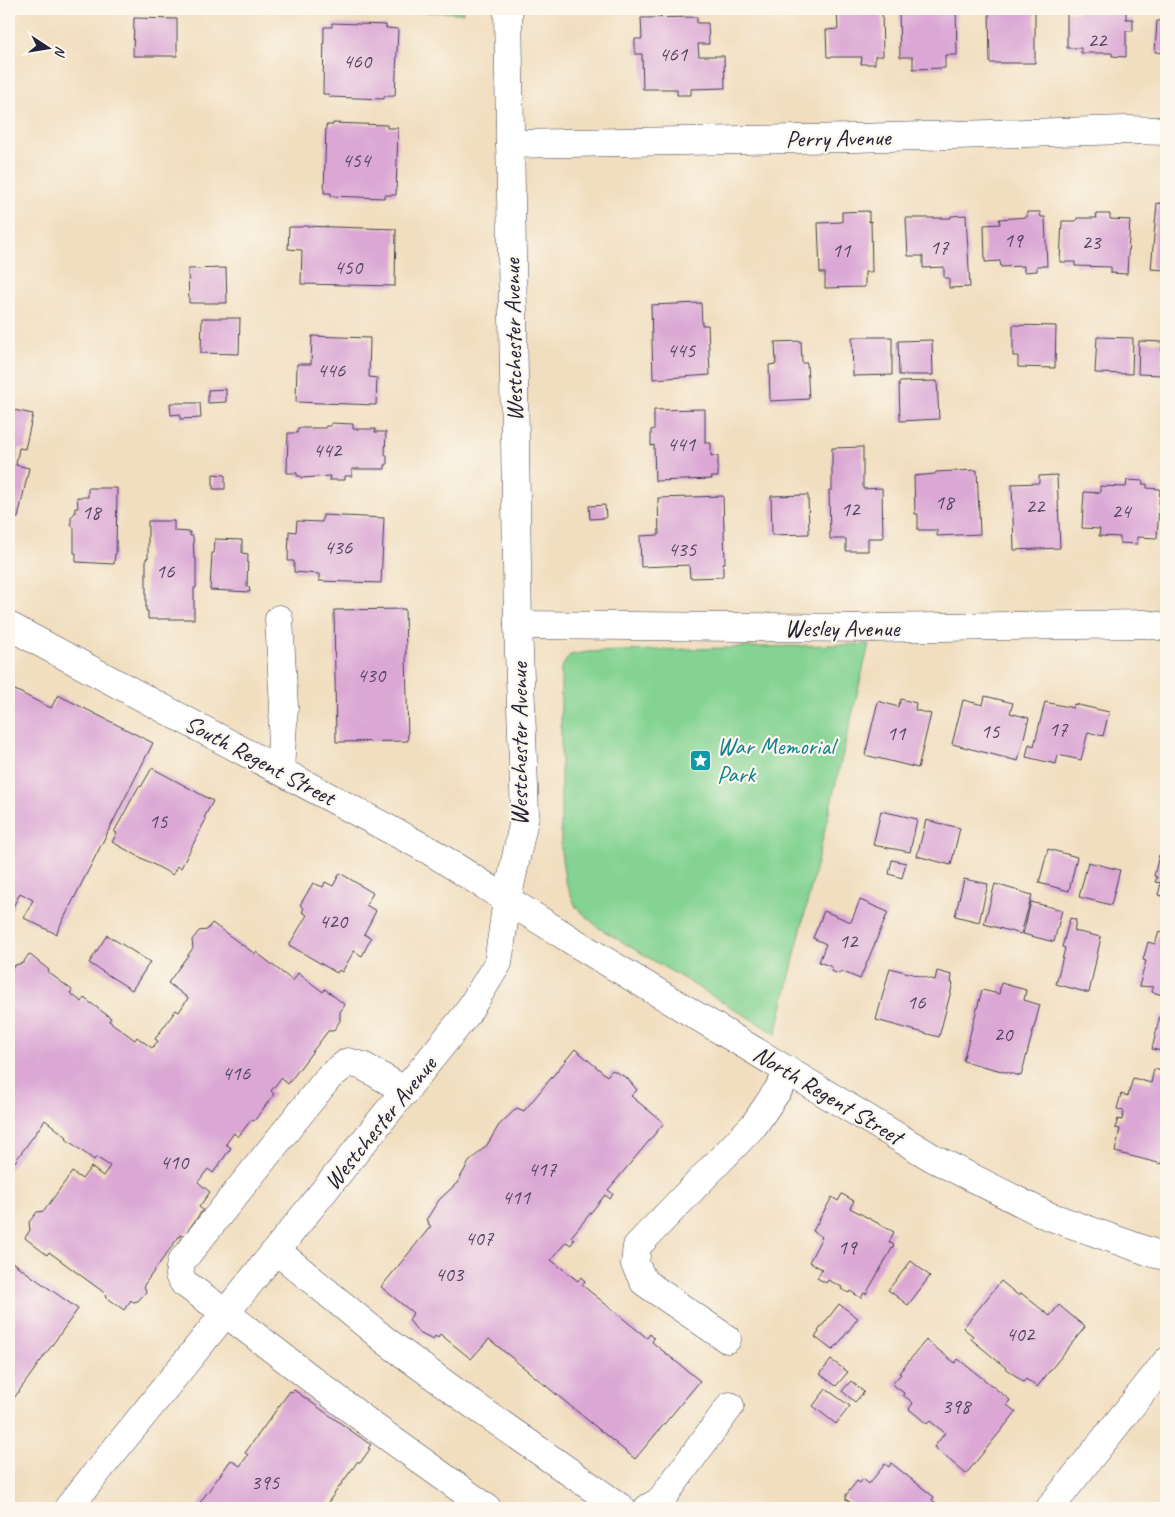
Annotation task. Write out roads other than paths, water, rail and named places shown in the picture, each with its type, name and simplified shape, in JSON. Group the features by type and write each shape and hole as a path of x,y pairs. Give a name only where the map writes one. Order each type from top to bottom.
{"street":[{"name":"Westchester Avenue","path":"68,1508 227,1314 466,1016 498,963 507,900 525,815 518,625 508,9"},
{"name":"Perry Avenue","path":"510,144 845,138 1126,130 1166,131"},
{"path":"279,619 284,707 280,770"},
{"name":"Wesley Avenue","path":"518,625 873,628 1145,624 1166,627"},
{"name":"South Regent Street","path":"9,626 430,851 507,900"},
{"name":"North Regent Street","path":"507,900 933,1158 1046,1215 1166,1256"},
{"path":"406,1091 363,1066 348,1062 329,1077 182,1262 179,1275 184,1283 370,1424 487,1508"},
{"path":"727,1339 644,1282 635,1264 637,1246 754,1125 790,1072"},
{"path":"277,1251 386,1341 621,1508"},
{"path":"1050,1508 1166,1362"},
{"path":"648,1508 660,1501 730,1406"}],"place":[{"name":"War Memorial Park","path":"701,760"}]}
